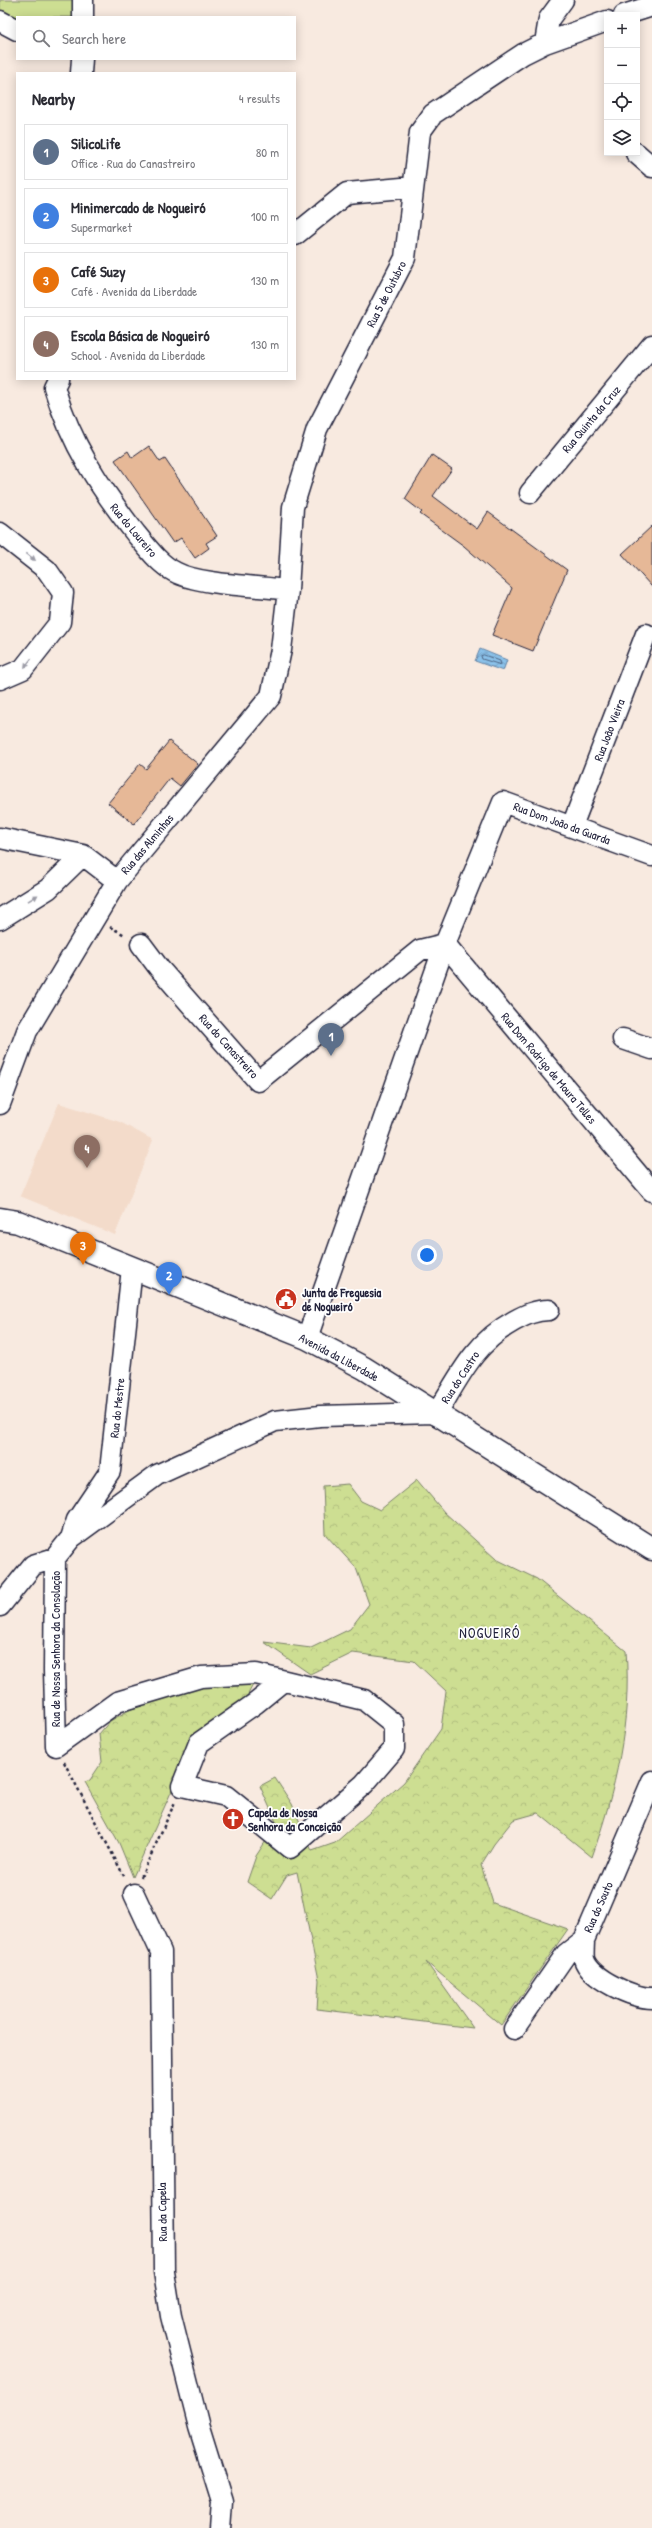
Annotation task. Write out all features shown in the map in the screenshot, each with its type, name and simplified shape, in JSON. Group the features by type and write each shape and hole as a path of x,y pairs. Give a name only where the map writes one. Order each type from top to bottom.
{"street":[{"path":"83,0 83,16"},
{"path":"545,43 549,19 563,0"},
{"path":"633,12 652,6"},
{"path":"0,21 16,29"},
{"name":"Rua 5 de Outubro","path":"288,590 295,500 317,429 405,258 420,132 433,114 522,54 545,43 604,22"},
{"path":"81,72 82,60"},
{"path":"639,156 652,167"},
{"path":"296,234 347,193 413,187"},
{"name":"Rua Quinta da Cruz","path":"530,493 651,349"},
{"name":"Rua do Loureiro","path":"58,380 54,387 64,420 81,454 111,502 153,554 174,572 199,580 288,590"},
{"path":"0,533 48,570 63,593 60,622 23,669 0,679"},
{"name":"Rua das Alminhas","path":"0,1104 27,1031 117,881 271,696 281,650 288,590"},
{"name":"Rua João Vieira","path":"572,826 646,634"},
{"name":"Rua Dom João da Guarda","path":"445,944 503,802 652,856"},
{"path":"0,838 83,855 117,881"},
{"path":"0,919 48,889 83,855"},
{"name":"Rua do Canastreiro","path":"141,944 159,968 258,1081 420,950 445,944"},
{"path":"307,1338 445,944"},
{"name":"Rua Dom Rodrigo de Moura Telles","path":"445,944 652,1191"},
{"path":"623,1039 652,1049"},
{"name":"Avenida da Liberdade","path":"0,1219 18,1222 307,1338 364,1368 652,1549"},
{"name":"Rua do Mestre","path":"71,1538 77,1520 110,1471 132,1268"},
{"name":"Rua do Castro","path":"435,1414 469,1360 484,1342 532,1312 549,1310"},
{"name":"Rua de Nossa Senhora da Consolação","path":"56,1746 54,1670 56,1558 71,1538 157,1475 275,1421 320,1416 435,1414"},
{"path":"0,1606 33,1565 56,1558"},
{"name":"Rua de Nossa Senhora da Consolação","path":"56,1746 117,1702 201,1677 256,1674 364,1700 394,1724 394,1749 364,1784 290,1848 226,1796 182,1786"},
{"path":"182,1786 199,1743 256,1703 283,1681"},
{"name":"Rua do Souto","path":"652,1781 584,1940 584,1960 597,1976 612,1985 644,1998 652,1998"},
{"name":"Rua da Capela","path":"134,1894 161,1952 164,2272 171,2316 199,2427 222,2501 220,2528"},
{"path":"514,2029 566,1954 584,1940"}],"path":[{"path":"94,918 141,944"},
{"path":"56,1746 134,1894"},
{"path":"134,1894 182,1786"}],"shaded area":[{"path":"59,1103 120,1122 153,1140 115,1235 20,1196"}],"green space":[{"path":"0,0 74,0 76,16 16,16 16,24 0,16"},
{"path":"417,1480 444,1512 496,1559 537,1579 626,1651 626,1703 620,1756 608,1807 592,1857 538,1813 513,1820 494,1844 481,1865 493,1903 568,1929 501,2025 426,1962 473,2028 317,2009 319,1980 297,1872 287,1875 272,1899 247,1882 256,1856 277,1824 260,1786 275,1778 292,1804 312,1851 335,1843 404,1782 441,1729 446,1691 414,1661 353,1653 310,1674 264,1642 311,1648 350,1629 369,1604 356,1568 325,1534 323,1486 348,1484 361,1501 380,1510"},
{"path":"255,1681 246,1698 177,1779 133,1877 119,1843 85,1782 90,1780 102,1762 99,1734 110,1721 138,1705 209,1684"}],"water":[{"path":"480,649 507,660 503,671 475,661"}],"building":[{"path":"149,446 160,462 165,459 217,536 206,543 209,548 195,558 181,538 173,543 115,460 128,451 132,458"},
{"path":"432,455 452,469 433,496 477,529 488,512 567,570 533,651 492,635 512,588 464,546 420,514 422,512 405,499"},
{"path":"652,526 652,587 622,554"},
{"path":"169,741 198,764 180,786 170,778 134,824 108,803 140,764 146,769"}],"place":[{"name":"SilicoLife","path":"331,1056"},
{"name":"Escola Básica de Nogueiró","path":"87,1168"},
{"name":"Café Suzy","path":"83,1265"},
{"name":"Minimercado de Nogueiró","path":"169,1295"},
{"name":"Junta de Freguesia de Nogueiró","path":"286,1299"},
{"name":"Capela de Nossa Senhora da Conceição","path":"233,1819"}],"district":[{"name":"NOGUEIRÓ","path":"490,1632"}]}
